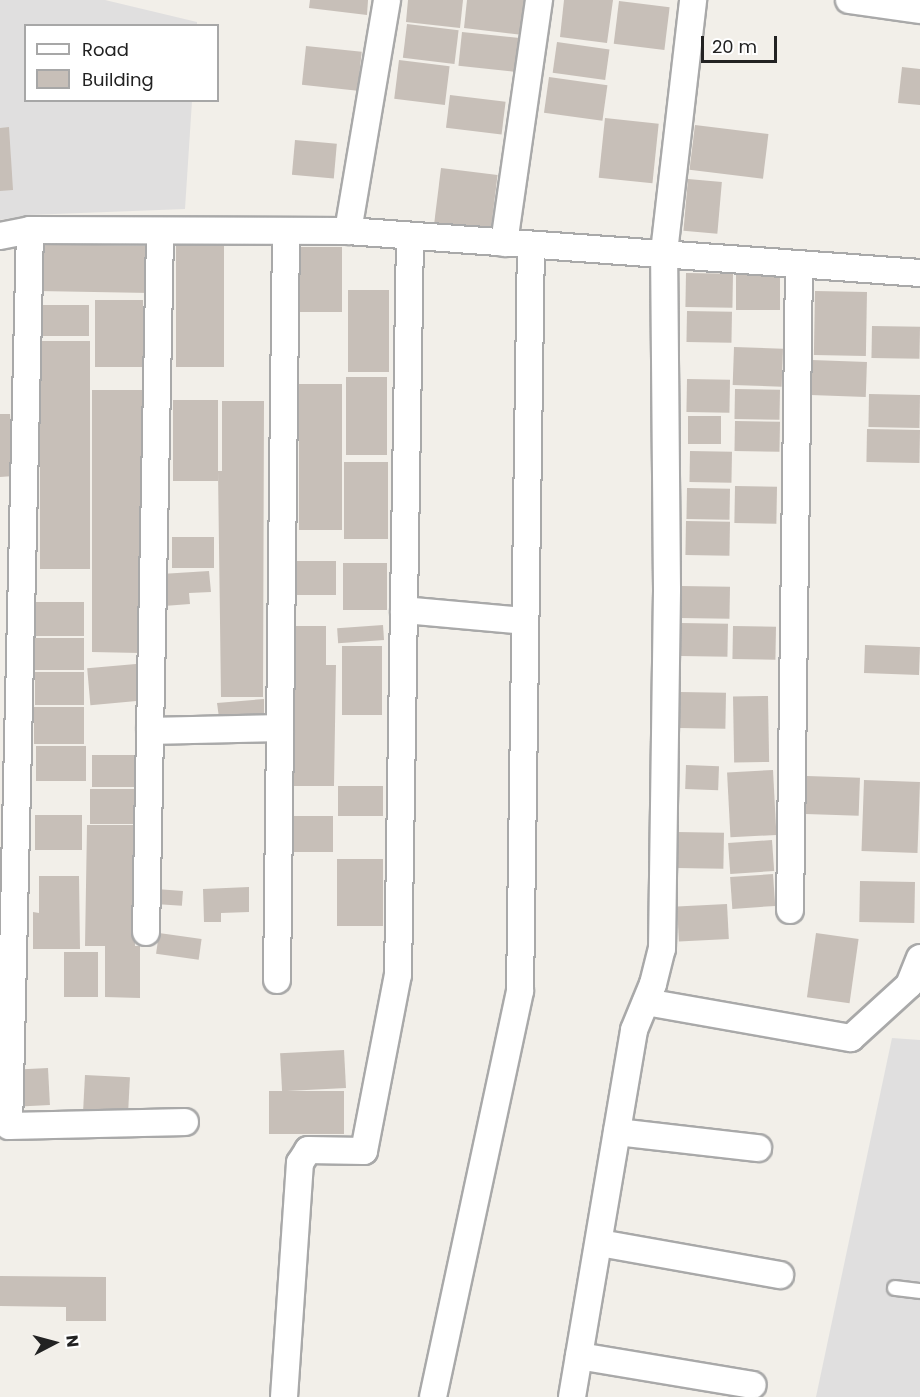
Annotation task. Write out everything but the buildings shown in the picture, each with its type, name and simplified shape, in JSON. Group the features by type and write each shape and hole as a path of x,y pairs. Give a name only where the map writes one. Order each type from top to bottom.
{"street":[{"path":"348,231 387,0"},
{"path":"504,243 539,0"},
{"path":"572,1397 600,1243 634,1030 646,1002 662,949 667,589 664,252 693,0"},
{"path":"863,1 920,10"},
{"path":"30,230 9,1126 185,1122"},
{"path":"0,236 30,230 160,233 348,231 531,245 664,252 920,273"},
{"path":"277,980 286,232"},
{"path":"146,932 160,233"},
{"path":"284,1397 300,1163 308,1150 364,1151 398,975 410,236"},
{"path":"432,1397 520,992 531,245"},
{"path":"790,910 799,264"},
{"path":"404,610 525,621"},
{"path":"150,731 280,728"},
{"path":"646,1002 851,1038 909,985 920,958"},
{"path":"617,1132 758,1148"},
{"path":"600,1243 780,1275"},
{"path":"579,1356 753,1385"}],"lane":[{"path":"895,1288 920,1291"}],"shaded area":[{"path":"0,0 105,0 197,22 197,24 24,24 24,102 192,102 185,209 29,215 0,220"},
{"path":"892,1038 920,1040 920,1397 816,1397"}]}
